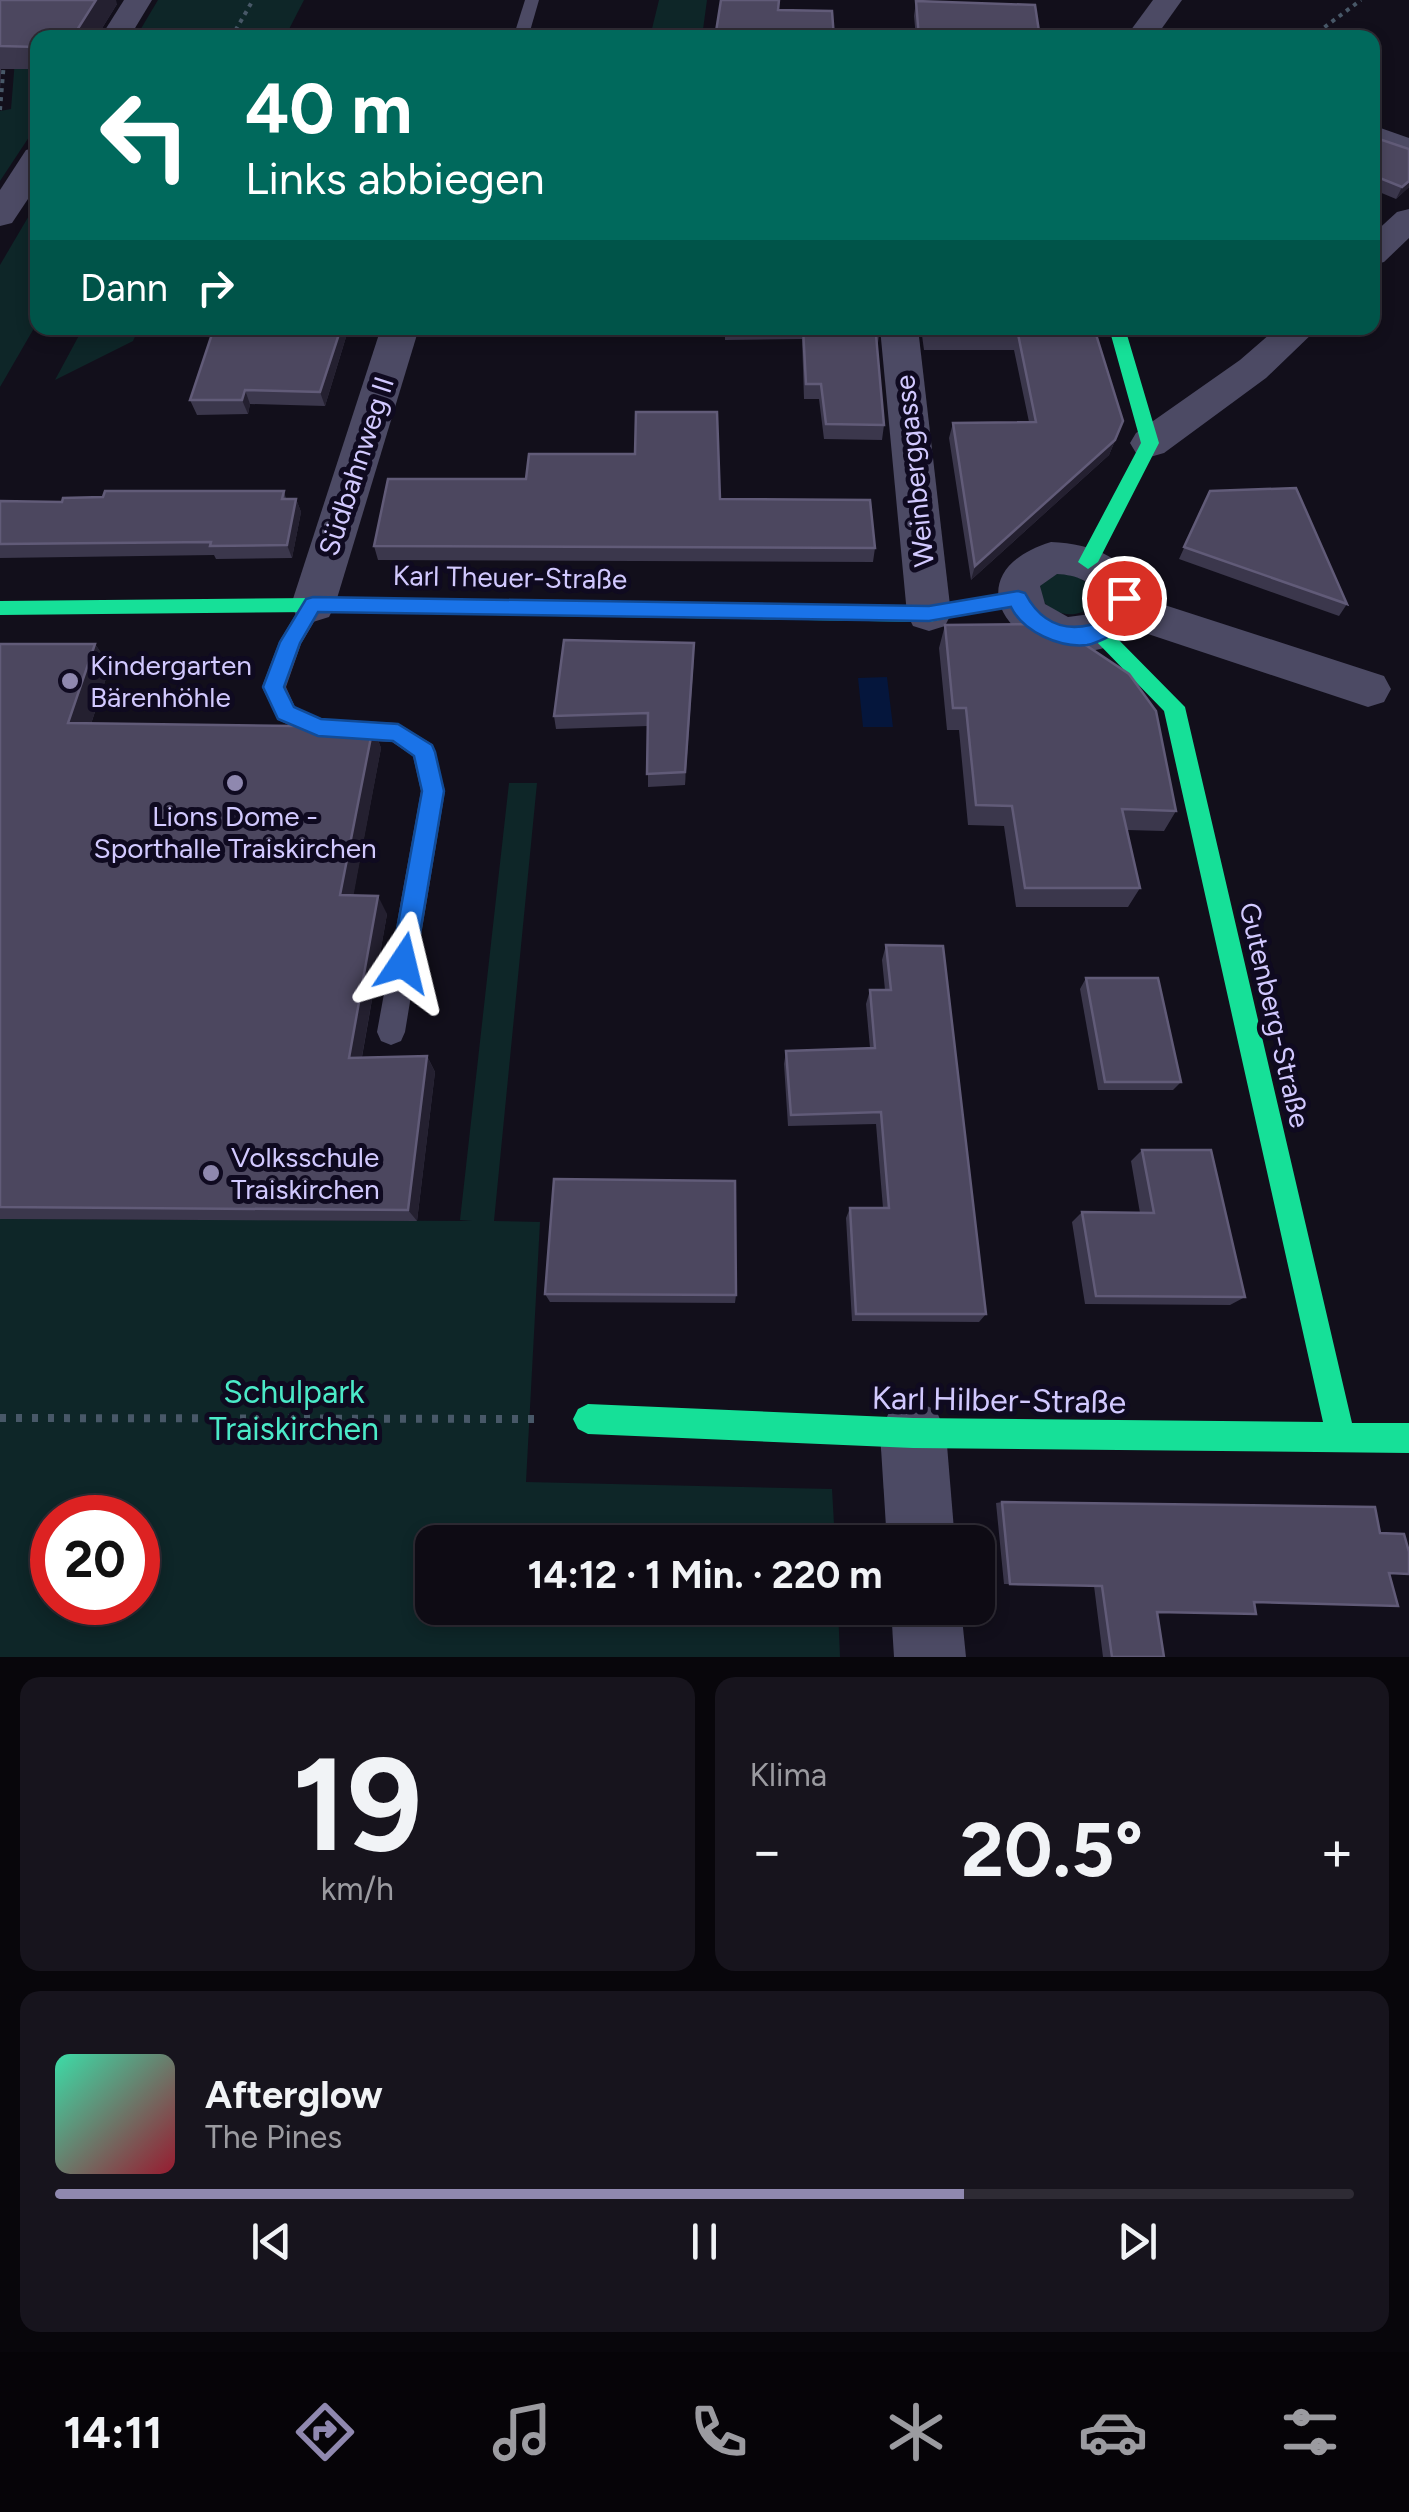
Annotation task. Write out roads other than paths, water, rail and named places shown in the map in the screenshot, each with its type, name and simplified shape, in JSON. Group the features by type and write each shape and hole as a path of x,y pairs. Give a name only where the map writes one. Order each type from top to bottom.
{"street":[{"path":"119,30 138,0"},
{"path":"1145,30 1168,0"},
{"path":"1380,138 1409,149"},
{"path":"0,216 30,169"},
{"path":"1380,247 1409,219"},
{"name":"Südbahnweg II","path":"313,604 398,335"},
{"name":"Weinberggasse","path":"900,335 929,614"},
{"path":"1118,335 1150,443"},
{"path":"1088,562 1150,443 1253,369 1291,335"},
{"path":"1113,621 1120,587 1088,562 1052,558 1023,572 1017,584 1023,611 1050,632 1067,637 1113,621 1368,689"},
{"name":"Karl Theuer-Straße","path":"0,608 313,604 929,614 1018,598"},
{"name":"Gutenberg-Straße","path":"1113,621 1174,708 1341,1437"},
{"name":"Karl Hilber-Straße","path":"588,1419 913,1433 1409,1438"},
{"path":"913,1433 920,1525"},
{"path":"927,1625 930,1657"}],"lane":[{"path":"523,30 532,0"},
{"path":"313,604 290,642 274,687 286,713 318,728 398,733 424,752 433,791 391,1032"}],"water":[{"path":"887,677 893,727 863,727 858,678"}],"place":[{"name":"Kindergarten Bärenhöhle","path":"70,681"},
{"name":"Lions Dome - Sporthalle Traiskirchen","path":"235,783"},
{"name":"Volksschule Traiskirchen","path":"211,1173"}],"park label":[{"name":"Schulpark Traiskirchen","path":"294,1410"}]}
